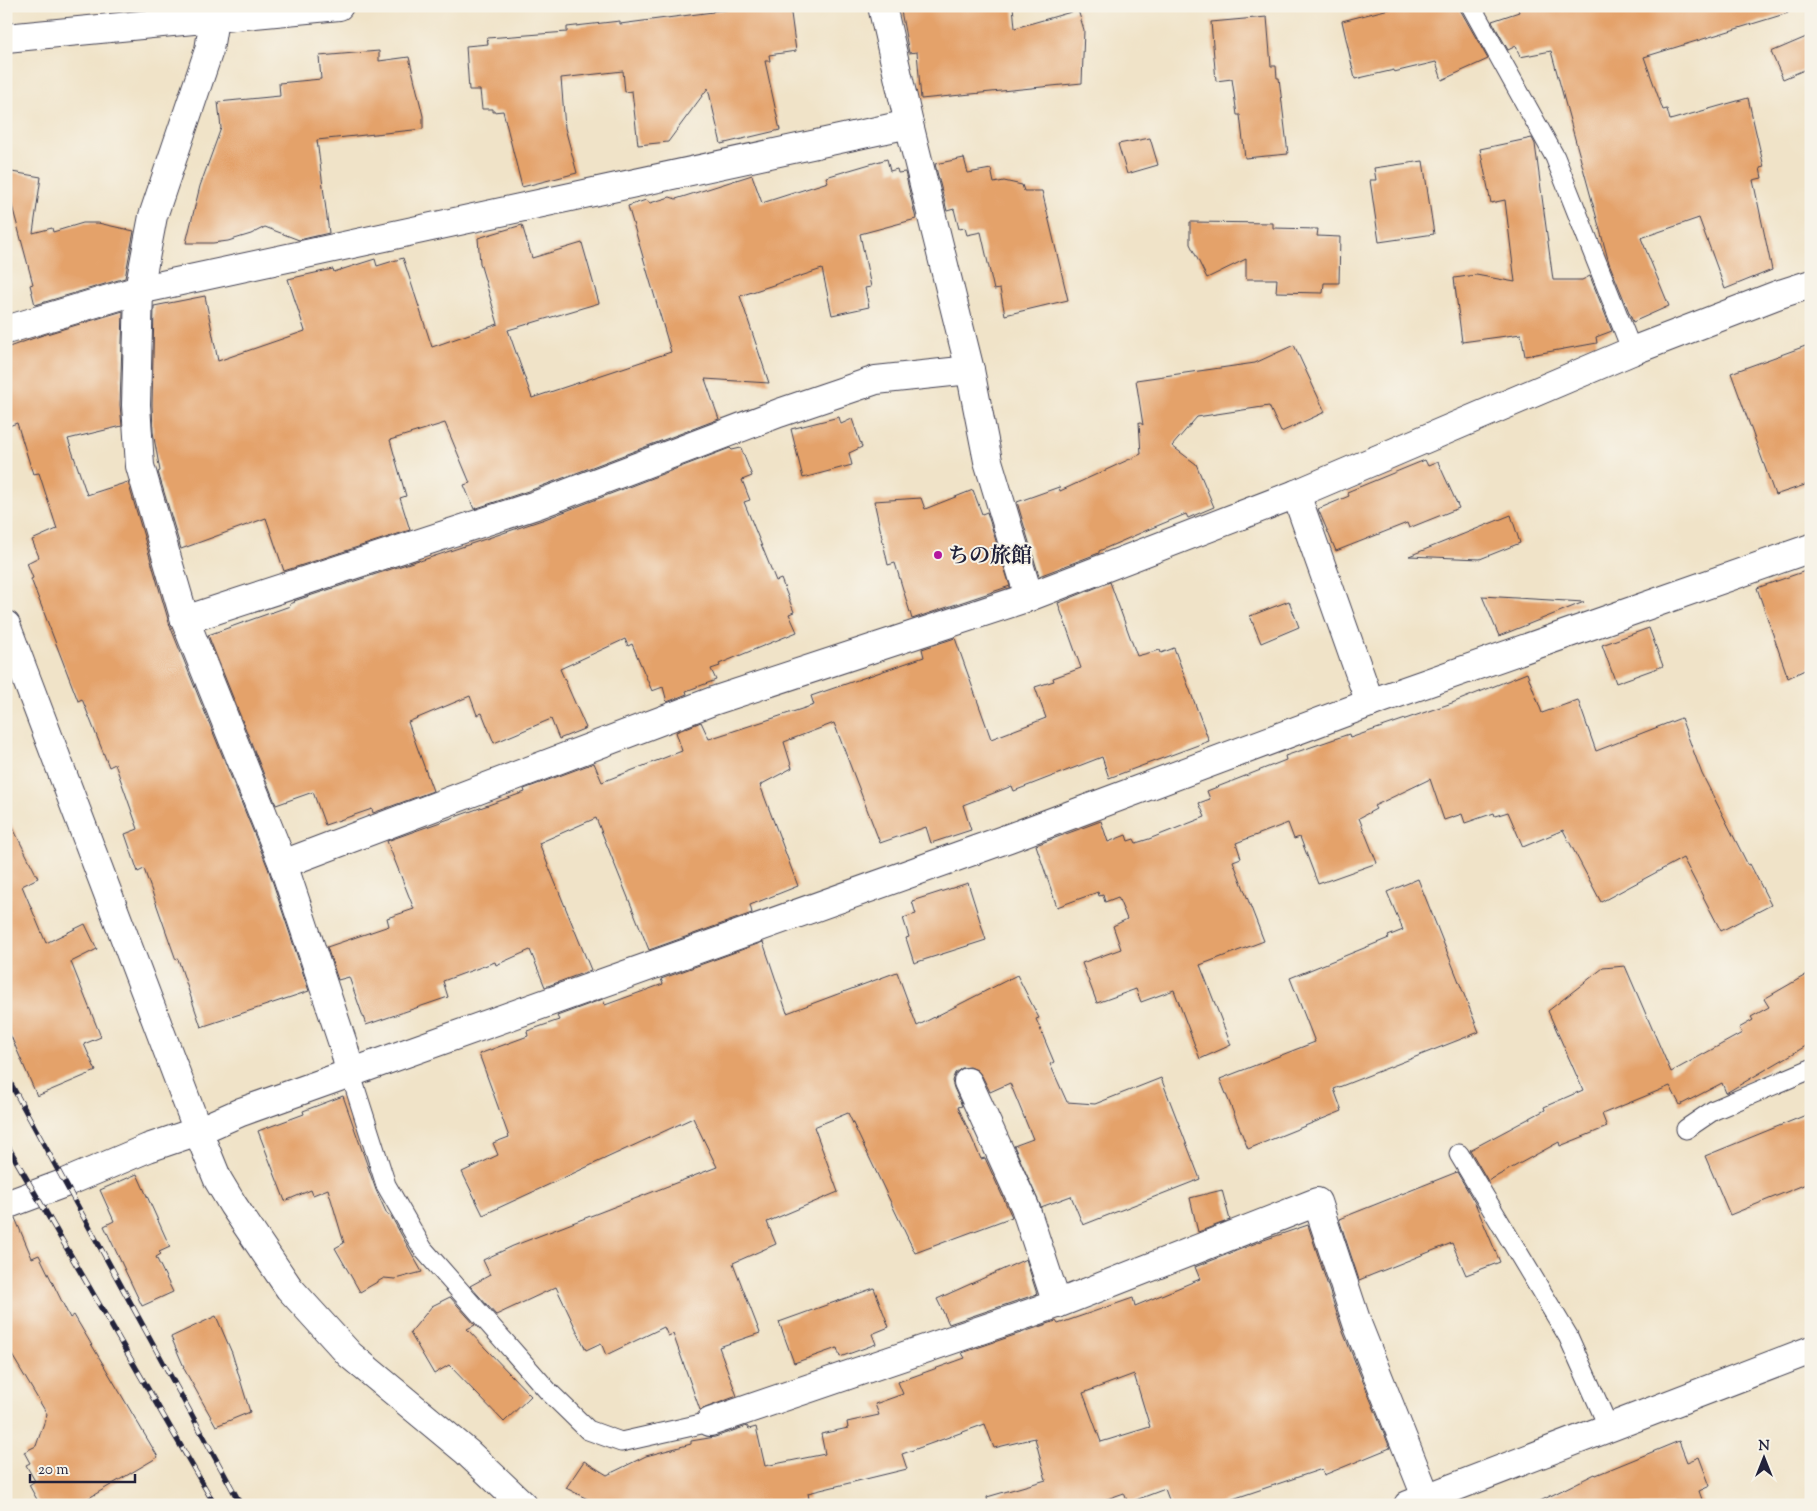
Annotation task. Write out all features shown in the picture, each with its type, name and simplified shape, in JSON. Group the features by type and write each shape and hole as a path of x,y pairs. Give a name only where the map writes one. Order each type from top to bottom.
{"street":[{"path":"6,38 183,14 214,19 338,6"},
{"path":"882,6 970,370 988,461 1029,597"},
{"path":"214,19 210,50 153,216 139,290 136,406 140,466 185,620 283,864 343,1044 350,1072"},
{"path":"6,330 139,290 909,124"},
{"path":"283,864 713,700 1029,597 1296,494 1632,351 1777,295 1811,284"},
{"path":"185,620 539,504 779,413 876,380 970,370"},
{"path":"1296,494 1370,704"},
{"path":"6,1205 65,1183 148,1148 198,1131 241,1112 350,1072 1009,838 1370,704 1811,548"},
{"path":"6,625 218,1180 289,1288 350,1355 467,1452 523,1505"},
{"path":"968,1082 1025,1207 1057,1304"},
{"path":"710,1422 1057,1304 1317,1202 1418,1502 1811,1350"}],"lane":[{"path":"1471,6 1555,157 1632,351"},
{"path":"1686,1130 1714,1110 1811,1069"},
{"path":"350,1072 386,1185 423,1249 548,1391 588,1430 621,1442 710,1422"},
{"path":"1459,1154 1568,1336 1609,1428"}],"building":[{"path":"766,6 790,6 796,51 769,55 770,61 765,61 780,130 721,144 708,88 668,142 638,145 632,91 625,92 623,71 561,78 565,128 577,173 522,187 503,111 493,112 493,109 482,109 480,90 469,90 466,46 488,44 487,38 567,32 567,27 620,21 620,24 713,11"},
{"path":"900,6 1013,6 1015,28 1078,10 1084,30 1082,83 921,99 917,52 909,53"},
{"path":"1401,6 1458,6 1488,59 1442,80 1436,62 1355,79 1342,21"},
{"path":"1517,6 1787,6 1788,13 1644,57 1663,110 1667,109 1670,120 1748,98 1764,167 1760,168 1762,178 1753,180 1772,270 1725,289 1699,218 1641,238 1669,306 1633,322 1609,263 1551,51 1520,57 1516,46 1508,50 1492,21 1519,12"},
{"path":"1267,17 1271,66 1276,66 1277,78 1279,78 1288,154 1245,158 1240,115 1237,115 1232,79 1216,81 1211,22"},
{"path":"1811,35 1811,67 1783,79 1771,52"},
{"path":"379,51 379,61 409,57 423,116 423,129 317,140 329,233 299,240 265,227 251,234 228,241 186,243 200,186 221,128 218,102 280,96 279,83 321,79 319,56"},
{"path":"1150,138 1158,165 1127,174 1118,144"},
{"path":"1532,138 1535,144 1553,280 1582,280 1590,276 1612,331 1596,337 1597,343 1525,356 1521,334 1462,342 1454,278 1476,275 1515,282 1505,200 1491,203 1480,149"},
{"path":"964,158 968,173 991,169 994,183 1004,181 1022,185 1024,191 1042,191 1068,300 1005,315 1000,289 994,290 981,232 967,235 965,228 959,229 954,209 947,211 935,164"},
{"path":"887,159 890,171 897,169 898,173 905,172 916,219 860,234 871,287 865,288 869,307 832,315 822,269 740,296 769,383 705,379 719,419 534,489 474,509 464,485 470,483 445,423 390,440 406,496 400,498 410,530 284,571 266,518 181,549 158,472 160,471 153,432 154,306 205,296 218,361 305,331 288,279 333,269 334,272 375,259 377,266 403,258 432,347 498,324 480,263 478,238 522,225 532,258 582,243 599,303 508,330 532,398 671,352 628,206 646,200 650,203 670,197 676,199 752,175 762,203 828,182 826,177"},
{"path":"1423,161 1434,234 1379,242 1370,180 1376,180 1374,168"},
{"path":"6,171 41,177 33,233 52,228 53,232 83,223 98,223 134,231 125,278 35,305 30,285 33,284 11,202 6,201"},
{"path":"1190,222 1273,223 1273,228 1318,229 1317,236 1340,237 1339,283 1324,283 1323,293 1276,292 1277,279 1246,279 1246,259 1207,278 1190,244"},
{"path":"123,311 120,405 122,426 68,439 87,495 128,482 170,626 268,868 309,991 201,1027 144,869 138,872 125,834 138,829 115,764 109,767 82,699 78,701 31,579 33,578 27,563 39,557 32,540 57,529 39,473 33,474 17,423 6,427 6,348"},
{"path":"1811,344 1811,483 1775,495 1731,373"},
{"path":"1294,345 1325,412 1281,432 1269,406 1197,417 1172,446 1196,464 1214,507 1188,518 1186,514 1099,551 1099,553 1039,576 1017,502 1059,487 1060,491 1141,454 1139,422 1143,425 1136,380 1255,363"},
{"path":"839,417 841,424 852,419 862,447 849,453 852,465 803,478 791,429"},
{"path":"730,448 732,450 741,448 752,476 742,480 750,500 744,502 776,581 781,579 794,612 789,614 797,632 719,664 720,666 711,669 716,680 686,691 687,694 667,702 663,687 652,691 632,644 628,646 625,639 560,669 586,728 559,739 551,719 494,743 482,713 477,715 470,696 408,722 433,791 373,813 372,809 325,825 313,792 276,805 208,635 290,606 294,601 545,519"},
{"path":"1425,460 1428,466 1438,462 1459,508 1409,528 1407,523 1336,551 1318,509 1349,496 1347,492"},
{"name":"ちの旅館","path":"973,490 982,514 987,512 1010,586 912,619 895,563 888,565 874,501 921,498 925,509"},
{"path":"1511,515 1520,543 1480,559 1409,556"},
{"path":"1811,569 1811,667 1788,678 1757,588"},
{"path":"1110,582 1137,656 1160,650 1161,653 1174,648 1209,741 1109,778 1102,757 1014,791 1012,786 963,805 971,830 931,843 926,827 880,843 834,723 784,742 792,768 760,785 798,886 750,905 752,913 649,950 596,818 539,843 591,970 545,987 530,950 496,965 495,962 443,981 448,997 366,1025 349,977 338,980 327,947 389,926 387,918 414,909 387,841 525,792 524,789 594,763 602,782 682,751 676,732 701,722 709,739 814,705 811,696 924,657 922,649 955,638 991,739 1046,718 1035,687 1054,681 1053,678 1081,668 1058,603"},
{"path":"1482,596 1584,602 1499,636"},
{"path":"1289,601 1299,627 1261,643 1250,616"},
{"path":"1649,628 1663,666 1616,683 1602,645"},
{"path":"1527,673 1542,713 1578,700 1596,751 1681,718 1702,774 1748,865 1750,864 1771,905 1721,931 1683,858 1601,902 1563,830 1523,847 1508,812 1495,816 1494,813 1465,823 1462,814 1444,820 1430,779 1374,806 1376,809 1359,818 1377,863 1318,884 1300,837 1294,839 1288,823 1236,843 1241,858 1233,861 1264,941 1200,965 1231,1045 1200,1059 1174,990 1141,1002 1136,989 1097,1003 1082,963 1121,949 1113,926 1127,919 1118,897 1105,902 1103,895 1099,896 1098,892 1057,907 1036,845 1101,821 1108,842 1126,835 1128,841 1134,839 1136,843 1149,839 1205,817 1199,803 1210,799 1207,791 1286,760 1285,756 1349,734 1350,738 1452,703"},
{"path":"6,814 38,878 22,886 46,943 85,924 97,949 71,962 101,1037 84,1044 96,1071 37,1096 6,1025"},
{"path":"1418,879 1479,1032 1334,1089 1342,1111 1248,1149 1220,1079 1315,1042 1290,978 1389,938 1388,936 1403,930 1387,892"},
{"path":"968,883 986,940 914,963 906,938 909,937 903,918 916,914 912,901"},
{"path":"763,942 787,1013 897,972 917,1026 1017,975 1039,1018 1036,1019 1054,1062 1050,1064 1067,1102 1095,1104 1161,1078 1200,1179 1083,1225 1071,1196 1041,1207 1014,1146 1033,1139 1010,1083 990,1092 977,1070 970,1067 962,1068 955,1073 952,1081 962,1106 958,1107 981,1159 985,1158 1012,1217 915,1253 848,1113 814,1127 838,1192 767,1222 776,1244 733,1263 760,1333 719,1347 737,1396 700,1410 673,1334 668,1336 664,1327 606,1355 601,1343 586,1350 556,1287 496,1315 470,1286 490,1275 483,1260 513,1246 717,1167 693,1118 483,1215 462,1172 498,1155 493,1143 509,1137 479,1054 528,1036 527,1031 559,1020 557,1016 603,999 605,1005 663,984 661,979"},
{"path":"1625,966 1671,1072 1742,1033 1739,1028 1753,1020 1751,1017 1769,1007 1764,999 1811,972 1811,1043 1726,1093 1722,1083 1680,1105 1670,1086 1602,1114 1607,1127 1560,1146 1559,1142 1488,1181 1470,1150 1545,1110 1544,1107 1583,1090 1548,1011 1603,968"},
{"path":"343,1096 376,1190 387,1214 391,1216 422,1272 395,1279 384,1278 360,1292 335,1248 344,1243 328,1189 313,1195 311,1190 285,1201 258,1131 304,1114 303,1111"},
{"path":"1811,1113 1811,1182 1730,1215 1705,1156"},
{"path":"1457,1172 1475,1203 1500,1262 1466,1275 1452,1243 1359,1280 1339,1219"},
{"path":"137,1174 170,1247 159,1252 161,1254 156,1257 173,1292 142,1306 104,1226 114,1221 100,1190"},
{"path":"1222,1190 1230,1220 1198,1232 1190,1198"},
{"path":"15,1218 32,1258 39,1255 70,1318 74,1315 158,1457 77,1505 40,1505 29,1485 35,1481 26,1465 30,1463 24,1452 36,1446 47,1414 6,1345 6,1220"},
{"path":"1308,1225 1343,1332 1390,1448 1324,1475 1322,1469 1215,1505 1171,1505 1165,1489 1128,1503 1124,1493 1090,1505 988,1505 987,1497 1046,1480 1035,1438 994,1448 985,1424 902,1454 907,1469 808,1493 809,1499 780,1505 599,1505 566,1488 584,1461 607,1475 646,1456 691,1444 691,1441 715,1437 747,1426 749,1429 756,1427 765,1466 825,1454 821,1434 848,1428 847,1422 879,1415 875,1404 903,1394 898,1382 965,1358 962,1353 1056,1321 1058,1324 1133,1298 1135,1306 1200,1279 1195,1267","holes":["1134,1374 1150,1427 1101,1442 1083,1393"]},
{"path":"1026,1259 1037,1294 949,1324 937,1299"},
{"path":"874,1288 889,1327 872,1334 876,1344 840,1357 837,1348 794,1363 779,1322"},
{"path":"450,1297 475,1325 467,1329 531,1396 504,1422 449,1365 434,1374 410,1333 432,1306"},
{"path":"216,1316 232,1353 250,1412 216,1426 183,1367 171,1337"},
{"path":"1679,1441 1687,1462 1699,1457 1710,1486 1699,1491 1704,1505 1532,1505 1595,1474"}],"railway":[{"path":"6,1075 241,1505"},
{"path":"6,1143 215,1505"}],"place":[{"name":"ちの旅館","path":"938,555"}]}
